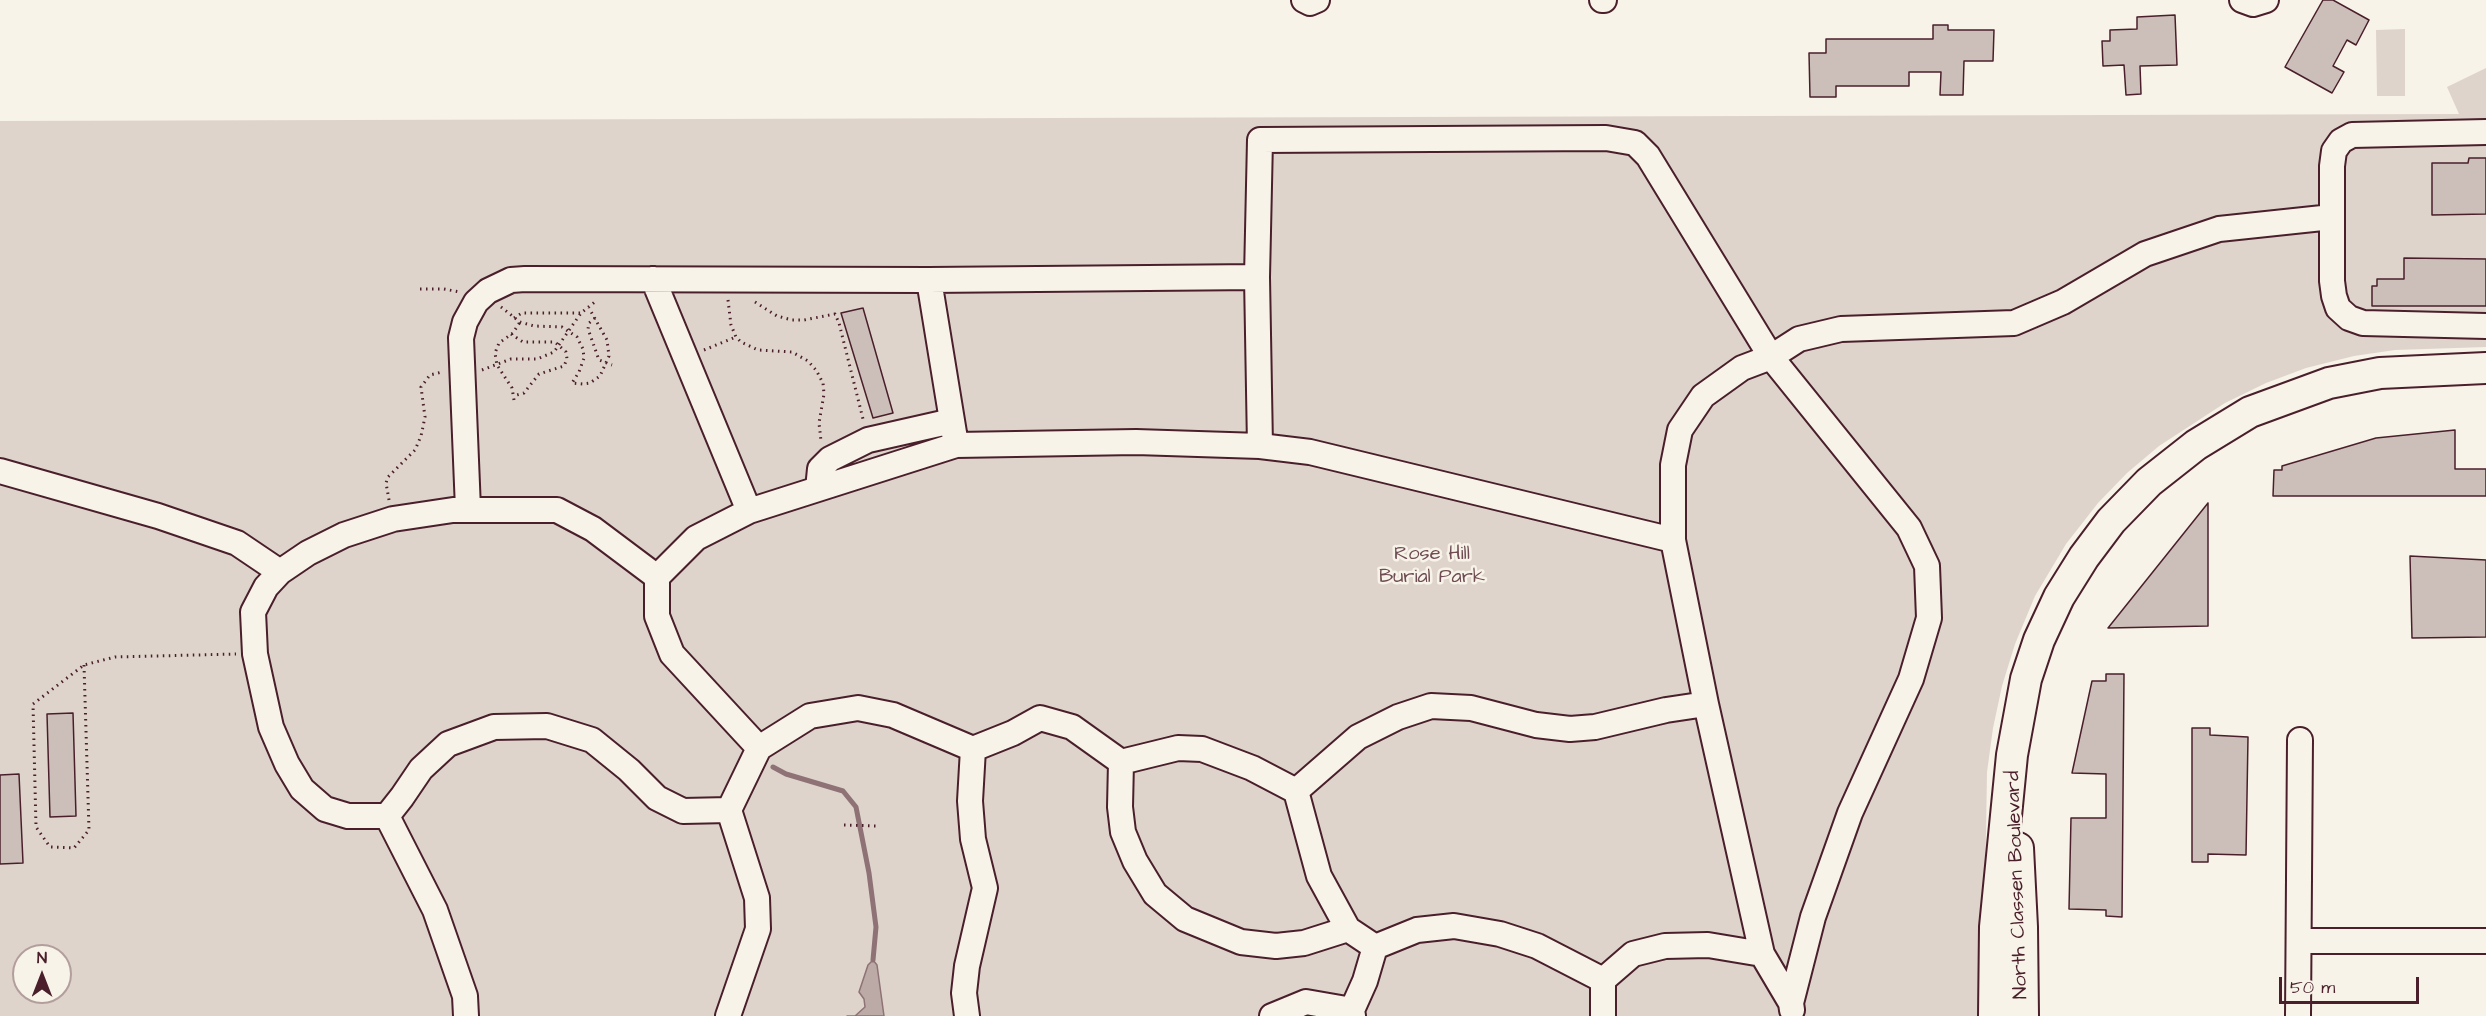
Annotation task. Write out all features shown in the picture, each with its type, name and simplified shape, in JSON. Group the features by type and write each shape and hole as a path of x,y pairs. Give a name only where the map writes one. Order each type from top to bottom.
{"main road":[{"name":"North Classen Boulevard","path":"1994,1016 1995,927 2012,755 2026,679 2039,640 2060,597 2084,557 2111,521 2149,482 2196,445 2250,412 2329,383 2380,373 2486,368"},
{"name":"North Classen Boulevard","path":"2012,755 2022,927 2023,1016"}],"street":[{"path":"1304,0 1310,3 1317,0"},
{"path":"2242,0 2253,4 2266,0"},
{"path":"2486,132 2352,135 2341,141 2334,151 2332,166 2334,296 2338,308 2349,318 2363,323 2486,326"},
{"path":"1260,446 1257,277 1260,140 1606,138 1635,143 1648,156 1771,357 1909,528 1927,566 1929,618 1911,679 1850,813 1813,917 1792,1009"},
{"path":"1792,1009 1762,954 1706,704 1673,540 1673,465 1680,430 1703,396 1742,368 1771,357 1799,339 1841,329 2014,323 2063,302 2145,254 2219,230 2332,217"},
{"path":"468,509 461,338 465,322 482,297 511,280 1257,277"},
{"path":"653,279 749,511"},
{"path":"929,280 956,445"},
{"path":"818,489 820,469 830,459 868,440 952,421"},
{"path":"759,748 672,654 657,616 657,577 696,538 749,511 956,445 1137,442 1260,446 1310,452 1673,540"},
{"path":"0,471 136,509 237,543 280,572"},
{"path":"387,816 348,816 325,809 302,789 287,764 271,727 255,654 253,612 266,587 280,572 308,553 344,535 393,519 468,509 557,510 593,529 657,577"},
{"path":"1296,791 1358,737 1398,717 1431,706 1472,708 1536,725 1570,729 1594,727 1666,710 1706,704"},
{"path":"728,1016 758,929 757,898 729,810 759,748 810,716 858,708 893,715 973,749 1013,733 1040,718 1072,727 1121,762 1178,748 1202,749 1252,768 1296,791 1319,876 1348,929 1375,947"},
{"path":"387,816 421,769 448,744 494,727 536,726 546,726 592,740 629,770 657,798 683,812 729,810"},
{"path":"2298,1016 2300,740"},
{"path":"967,1016 964,993 967,966 985,888 973,839 970,801 973,749"},
{"path":"1121,762 1120,807 1127,842 1135,861 1155,894 1185,919 1241,942 1276,946 1304,943 1348,929"},
{"path":"387,816 435,910 465,996 466,1016"},
{"path":"1375,947 1417,930 1454,926 1500,934 1537,946 1603,980"},
{"path":"2299,941 2486,941"},
{"path":"1603,1016 1603,980 1633,954 1665,946 1708,945 1762,954"},
{"path":"1272,1016 1306,1002 1352,1013 1375,947"}],"path":[{"path":"480,370 511,359 545,357 560,345 581,313 596,301 600,279"},
{"path":"740,280 729,312 736,336 741,342 758,350 792,352 808,361 816,370 823,383 825,394 819,432 830,459"},
{"path":"740,280 754,301 777,316 804,320 835,314 868,440"},
{"path":"420,289 452,289 482,297 520,322 534,326 562,327 569,330 581,343 584,357 579,372 572,382 590,383 600,376 610,364 607,340 589,308"},
{"path":"514,318 522,313 581,313"},
{"path":"595,318 589,323 588,329 600,360 610,364"},
{"path":"512,334 523,342 550,340 560,345 566,352 567,359 564,366 539,374 524,393 514,398 510,383 497,365 496,348 503,339 512,334 520,322"},
{"path":"686,358 736,336"},
{"path":"393,519 386,483 393,470 419,444 425,417 421,387 430,375 449,371"},
{"path":"84,664 89,830 74,848 50,847 36,827 33,704 84,664 115,657 255,654"},
{"path":"844,825 876,826"}],"green space":[{"path":"2405,29 2405,96 2377,96 2376,30"},
{"name":"Rose Hill Burial Park","path":"2486,68 2486,347 2395,350 2354,356 2306,368 2266,383 2225,403 2159,446 2127,473 2098,503 2066,544 2035,596 2015,644 2002,686 1987,772 1983,1016 0,1016 0,121 2459,114 2447,87"}],"shaded area":[{"path":"873,960 877,965 884,1016 855,1016 865,1007 864,999 859,992 868,965"}],"building":[{"path":"2323,0 2333,0 2369,20 2356,45 2347,40 2333,66 2344,72 2332,93 2285,67"},
{"path":"2175,15 2177,65 2140,66 2141,94 2126,95 2124,65 2103,66 2102,41 2110,41 2110,30 2137,29 2137,17"},
{"path":"1933,25 1948,25 1948,30 1994,30 1993,61 1964,61 1963,95 1940,95 1941,72 1909,72 1909,86 1836,86 1836,97 1810,97 1809,53 1826,53 1826,39 1933,39"},
{"path":"2469,158 2486,158 2486,214 2432,215 2432,163 2468,163"},
{"path":"2404,258 2486,259 2486,306 2372,306 2372,286 2377,286 2377,279 2404,279"},
{"path":"863,308 893,413 873,418 841,313"},
{"path":"2455,430 2455,469 2486,469 2486,496 2273,496 2274,470 2282,470 2282,466 2376,438"},
{"path":"2208,503 2208,626 2108,628"},
{"path":"2410,556 2486,560 2486,637 2412,638"},
{"path":"2106,674 2124,674 2122,917 2106,916 2106,910 2069,909 2071,818 2106,818 2106,774 2072,773 2092,681 2106,681"},
{"path":"73,713 76,816 50,817 47,714"},
{"path":"2192,728 2210,728 2210,735 2248,737 2246,855 2208,854 2208,862 2192,862"},
{"path":"19,774 23,863 0,864 0,775"}],"waterway":[{"path":"773,767 786,774 843,791 856,807 869,873 876,927 873,960"}]}
